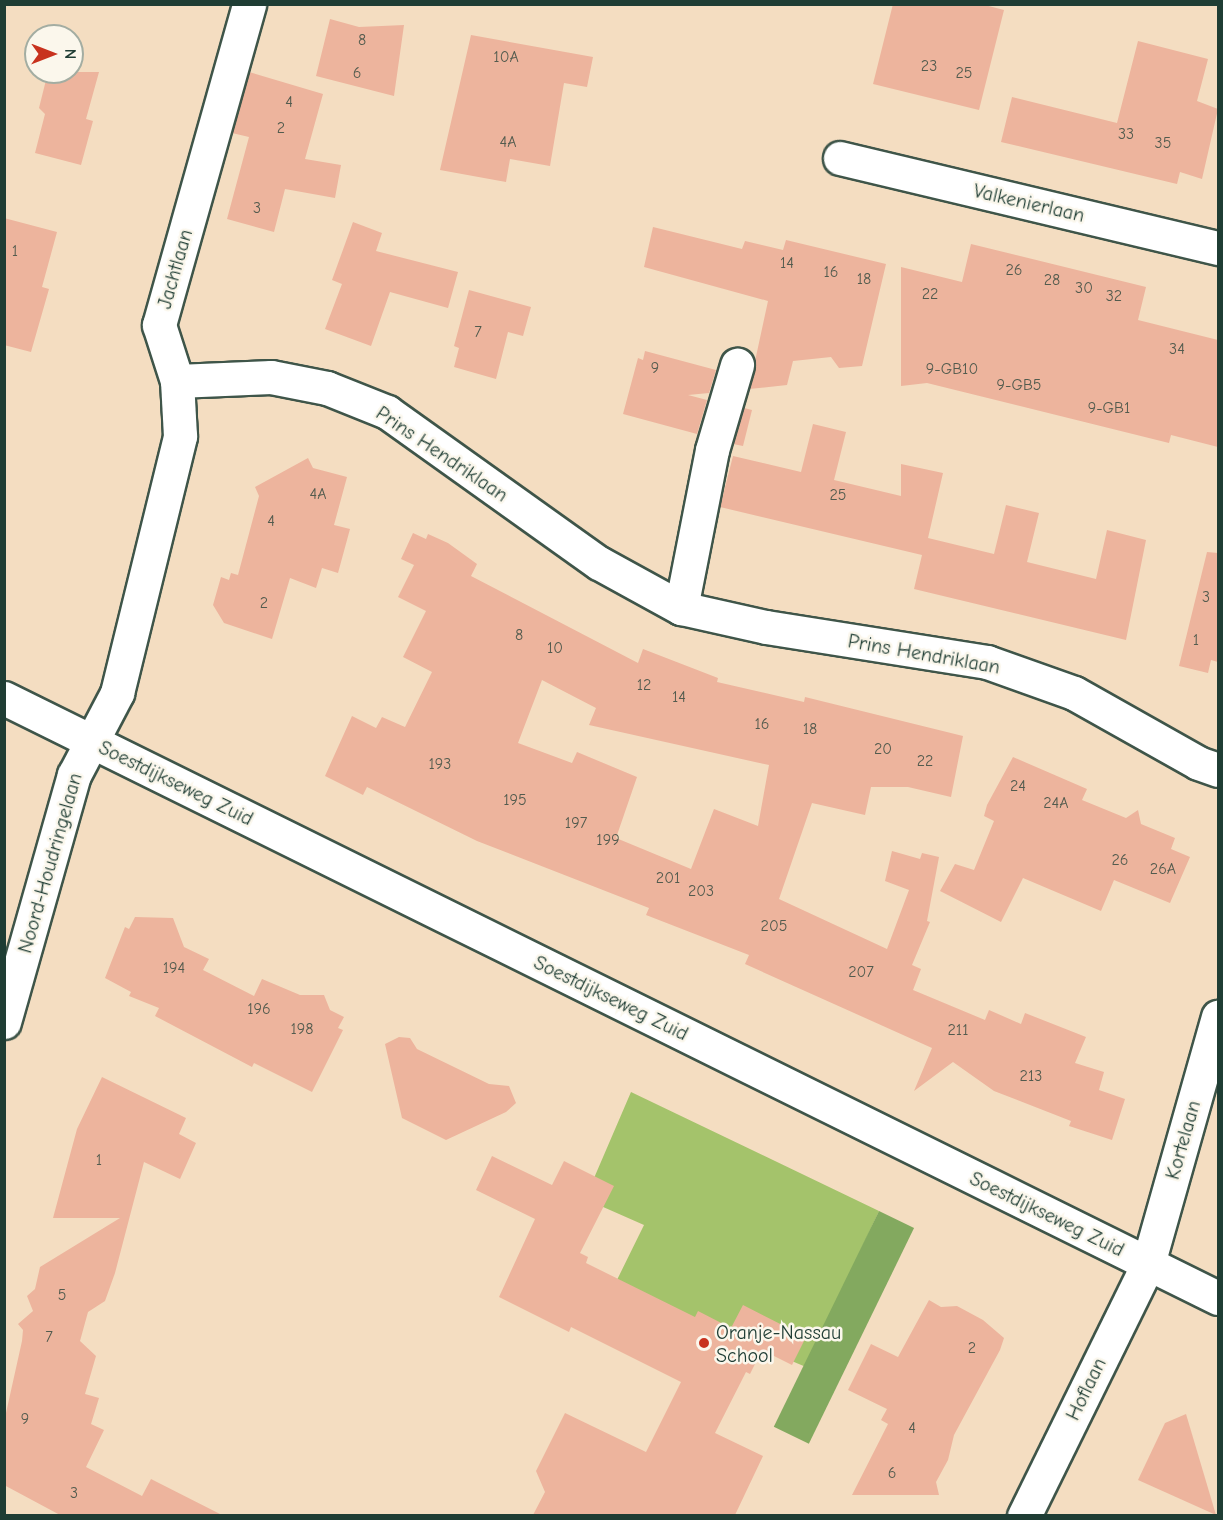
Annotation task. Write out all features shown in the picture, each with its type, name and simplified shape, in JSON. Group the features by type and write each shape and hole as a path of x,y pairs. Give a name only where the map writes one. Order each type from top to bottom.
{"street":[{"name":"Jachtlaan","path":"91,741 117,693 180,436 177,381 159,325 249,4"},
{"name":"Valkenierlaan","path":"840,158 1218,248"},
{"path":"681,608 712,450 737,365"},
{"name":"Prins Hendriklaan","path":"177,381 271,377 327,388 387,412 599,563 681,608 766,627 987,662 1074,693 1198,763 1218,770"},
{"name":"Soestdijkseweg Zuid","path":"4,698 1218,1298"},
{"name":"Noord-Houdringelaan","path":"4,1022 74,775 91,741"},
{"name":"Kortelaan","path":"1148,1264 1218,1017"},
{"name":"Hoflaan","path":"1024,1515 1148,1264"}],"green space":[{"path":"631,1092 879,1211 806,1367 614,1286 644,1225 585,1199"},
{"path":"879,1211 914,1228 809,1444 774,1427"}],"building":[{"path":"893,4 981,4 1004,10 979,110 873,84"},
{"path":"330,19 359,27 404,25 394,96 316,76"},
{"path":"471,35 593,57 587,87 564,83 550,166 510,159 506,182 440,170"},
{"path":"1138,41 1208,59 1197,101 1218,109 1202,179 1180,172 1177,184 1001,142 1012,97 1117,123"},
{"path":"84,72 99,72 86,119 93,121 81,165 35,153 45,114 39,108 45,84 84,84"},
{"path":"249,72 323,94 305,159 341,165 335,198 285,189 274,232 227,219 249,137 232,133"},
{"path":"4,218 57,232 42,287 49,289 31,352 4,345"},
{"path":"353,222 382,233 376,251 458,272 448,308 390,292 371,346 325,329 342,284 332,280"},
{"path":"653,227 742,249 745,241 783,250 786,240 886,264 862,366 839,368 831,357 793,361 787,385 749,389 768,301 644,267"},
{"path":"971,244 1146,287 1138,320 1218,340 1218,447 1171,435 1169,443 927,383 901,386 901,267 962,282"},
{"path":"469,290 531,307 523,336 508,332 496,379 454,367 459,348 454,346"},
{"path":"645,351 716,370 709,393 688,395 707,400 697,434 623,414 638,358 643,360"},
{"path":"744,408 752,410 743,446 733,444"},
{"path":"813,424 846,432 834,480 901,496 901,464 943,473 928,538 994,554 1006,505 1039,513 1027,562 1096,579 1107,530 1146,540 1126,640 914,589 922,555 720,507 733,456 801,472"},
{"path":"308,458 313,468 347,477 334,525 350,529 338,573 322,568 316,588 290,578 272,639 224,623 213,605 221,577 229,580 231,573 238,575 259,496 255,487"},
{"path":"413,533 426,539 428,534 448,543 477,564 471,576 638,663 643,649 718,678 717,682 804,702 805,697 963,736 951,797 908,787 871,787 865,815 812,803 779,899 887,949 909,890 885,881 892,851 920,859 922,853 939,857 927,921 930,922 912,965 921,969 913,990 985,1020 989,1010 1021,1024 1025,1013 1086,1037 1075,1063 1104,1072 1099,1090 1125,1099 1112,1140 1069,1126 1071,1121 994,1091 953,1062 914,1091 932,1048 745,964 749,955 646,915 649,908 477,841 367,787 363,795 325,776 352,716 376,728 382,717 405,727 432,672 403,657 426,611 398,597 414,565 401,559","holes":["542,680 596,708 589,725 769,765 758,826 714,809 691,869 616,838 637,777 577,752 572,763 518,743"]},
{"path":"1207,552 1218,553 1218,662 1211,660 1208,673 1179,666"},
{"path":"1013,757 1087,789 1082,800 1126,818 1138,810 1141,824 1175,838 1171,849 1190,857 1170,903 1114,880 1101,911 1023,878 1001,922 940,891 955,864 974,870 994,821 984,816 987,805"},
{"path":"135,917 173,918 184,947 209,959 203,970 254,996 262,979 300,995 324,995 330,1010 344,1017 338,1028 343,1030 312,1092 254,1063 252,1067 155,1016 159,1008 129,996 131,992 105,978 125,927 129,929"},
{"path":"399,1037 410,1038 417,1049 489,1084 509,1086 516,1103 506,1112 446,1140 402,1118 385,1044"},
{"path":"102,1077 186,1118 179,1134 196,1143 180,1179 144,1162 115,1273 105,1301 88,1312 80,1341 96,1356 85,1394 99,1398 91,1424 104,1430 86,1467 142,1496 151,1479 222,1515 60,1515 4,1485 4,1422 23,1330 18,1324 33,1311 27,1296 35,1289 40,1267 120,1218 53,1218 77,1129"},
{"name":"Oranje-Nassau School","path":"492,1156 552,1185 564,1161 614,1186 580,1253 588,1257 586,1263 695,1317 698,1311 731,1328 743,1305 806,1337 792,1365 762,1350 750,1374 746,1372 715,1433 763,1456 735,1515 533,1515 545,1492 536,1471 565,1413 646,1452 681,1382 571,1327 569,1332 499,1297 535,1219 476,1190"},
{"path":"929,1300 941,1307 957,1306 983,1320 1004,1338 1000,1350 954,1435 948,1460 936,1482 939,1495 852,1495 888,1424 881,1420 887,1409 848,1390 871,1344 898,1357"},
{"path":"1186,1414 1216,1515 1138,1480 1165,1423"}],"place":[{"name":"Oranje-Nassau School","path":"704,1343"}]}
